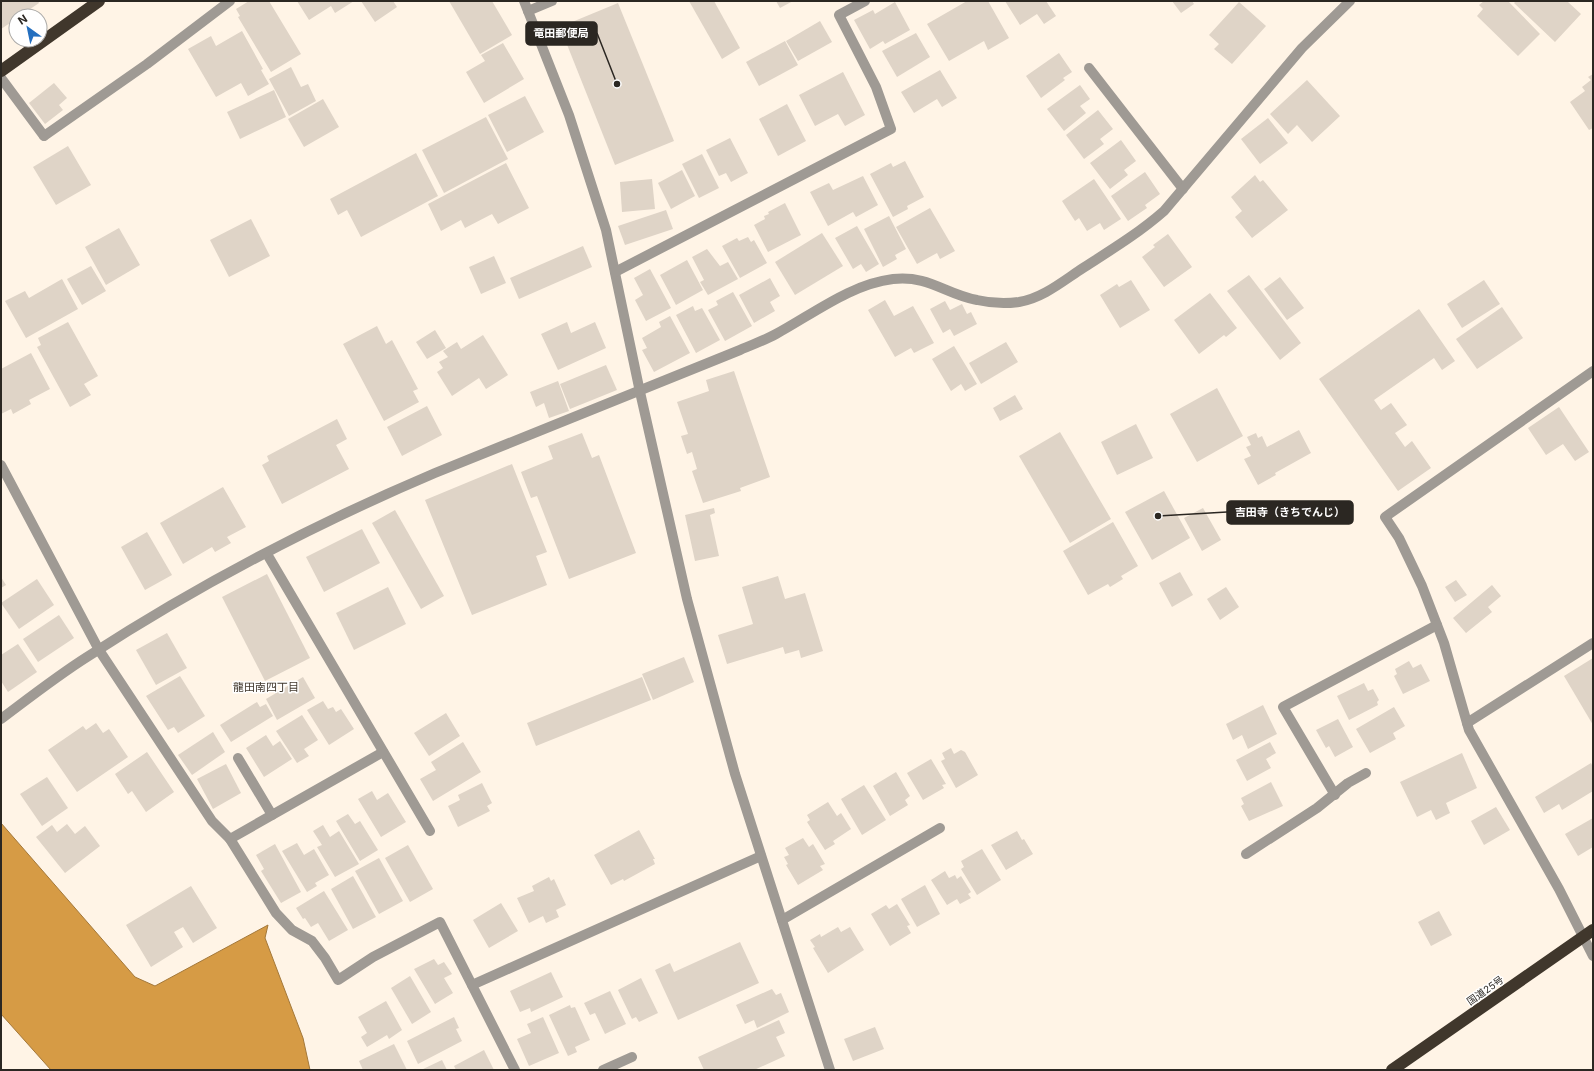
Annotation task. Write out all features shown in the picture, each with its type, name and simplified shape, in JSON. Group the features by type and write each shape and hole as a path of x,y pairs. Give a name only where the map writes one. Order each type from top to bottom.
{"highway":[{"path":"1,71 98,1"},
{"name":"国道25号","path":"1392,1070 1593,930"}],"street":[{"path":"1,78 44,136 147,64 230,1"},
{"path":"524,1 569,115 606,230 640,392 687,599 735,774 830,1070"},
{"path":"528,11 552,1"},
{"path":"615,272 892,129 876,87 839,16 865,1"},
{"path":"1,719 99,650 156,615 267,554 390,492 640,392 775,335 861,288 892,279 911,278 931,282 953,294 976,300 1001,303 1019,302 1035,297 1052,288 1144,229 1164,211 1298,53 1350,1"},
{"path":"1089,68 1183,189"},
{"path":"1593,371 1385,517 1398,538 1422,586 1437,624 1469,730 1559,889 1593,956"},
{"path":"1,465 99,650 212,821 230,839 276,913 292,930 312,941 325,958 338,980 373,957 440,922 515,1070"},
{"path":"267,554 430,831"},
{"path":"1335,794 1283,707 1437,624"},
{"path":"1467,723 1593,643"},
{"path":"230,839 383,752"},
{"path":"238,758 272,815"},
{"path":"1246,854 1335,794 1348,783 1366,773"},
{"path":"782,920 940,828"},
{"path":"472,986 761,856"},
{"path":"603,1070 632,1057"}],"shaded area":[{"path":"1,823 135,977 155,986 268,925 265,938 303,1038 310,1070 51,1070 1,1014"}],"building":[{"path":"1,1 38,1 39,3 32,8 8,8 8,24 1,29"},
{"path":"249,1 269,1 301,54 271,72 238,17 240,16 236,9"},
{"path":"297,1 354,1 335,13 331,6 309,20"},
{"path":"361,1 393,1 397,7 375,22"},
{"path":"449,1 492,1 512,35 480,54"},
{"path":"689,1 714,1 740,48 722,59"},
{"path":"776,1 793,1 780,8"},
{"path":"967,1 988,1 1009,38 988,50 984,41 949,61 927,24"},
{"path":"1005,1 1046,1 1056,16 1044,24 1037,14 1020,25"},
{"path":"1172,1 1192,1 1194,4 1181,13"},
{"path":"1484,1 1508,1 1540,34 1518,56 1477,16 1483,9 1479,5"},
{"path":"1516,1 1569,1 1568,2 1581,14 1555,42 1514,3"},
{"path":"895,2 910,30 885,44 883,41 870,49 854,20 873,10 875,14"},
{"path":"1239,2 1266,26 1232,64 1214,49 1219,44 1209,35"},
{"path":"618,3 674,141 615,165 560,27"},
{"path":"820,21 832,42 798,61 786,41"},
{"path":"242,31 263,69 261,70 269,84 248,96 241,83 216,97 188,49 211,36 216,46"},
{"path":"916,33 930,57 897,77 882,51"},
{"path":"785,41 798,65 759,86 746,62"},
{"path":"503,43 524,79 484,103 466,72 485,61 481,55"},
{"path":"1059,53 1072,72 1063,78 1065,80 1041,98 1026,76"},
{"path":"291,67 301,87 308,84 316,101 289,116 269,79"},
{"path":"940,70 957,98 942,107 937,99 914,113 901,92"},
{"path":"843,72 865,115 845,126 838,114 815,126 799,95"},
{"path":"1593,74 1593,128 1589,130 1570,102 1585,91 1582,87 1591,80 1588,77"},
{"path":"1307,80 1340,116 1312,142 1297,125 1288,134 1270,114"},
{"path":"54,83 67,98 59,105 63,110 45,124 29,103"},
{"path":"1080,85 1090,99 1080,106 1086,113 1064,131 1047,109"},
{"path":"274,90 286,117 240,139 227,112"},
{"path":"525,96 544,132 507,152 488,115"},
{"path":"323,99 339,127 304,147 288,119"},
{"path":"787,104 806,141 778,156 759,119"},
{"path":"1098,110 1113,129 1100,139 1104,144 1084,159 1066,135"},
{"path":"486,117 508,159 444,193 422,150"},
{"path":"1268,118 1288,143 1260,164 1241,139"},
{"path":"730,138 748,173 731,182 726,173 719,176 706,150"},
{"path":"1121,140 1136,161 1124,170 1128,175 1110,189 1090,163"},
{"path":"68,146 91,185 56,205 33,167"},
{"path":"416,153 438,196 361,237 347,210 338,215 330,199"},
{"path":"702,154 719,188 699,198 682,164"},
{"path":"905,161 924,197 907,206 908,209 893,217 870,174 891,163 893,167"},
{"path":"506,163 529,208 498,224 492,214 465,228 461,220 441,231 428,204"},
{"path":"682,170 695,196 671,209 658,183"},
{"path":"1145,172 1160,194 1145,205 1147,208 1128,221 1111,196"},
{"path":"1255,175 1260,182 1263,180 1288,210 1252,238 1235,217 1242,211 1231,197"},
{"path":"863,176 878,205 856,217 853,212 828,226 810,192 829,183 833,190"},
{"path":"652,179 655,209 622,212 620,182"},
{"path":"1094,179 1121,219 1104,230 1100,223 1087,231 1079,218 1075,221 1062,201"},
{"path":"785,203 801,235 768,252 754,225 765,219 764,216 769,214 768,212"},
{"path":"930,208 955,251 940,259 937,253 917,264 896,227"},
{"path":"666,210 673,229 625,245 618,226"},
{"path":"889,216 906,249 895,255 897,259 883,267 864,229"},
{"path":"251,219 270,256 229,277 210,240"},
{"path":"857,226 879,264 866,272 861,264 853,269 835,238"},
{"path":"119,228 140,265 106,285 85,247"},
{"path":"822,233 843,266 795,295 775,262"},
{"path":"1168,234 1192,267 1164,287 1142,257 1155,247 1153,245"},
{"path":"748,237 751,242 754,240 767,263 740,278 722,246 737,238 739,241"},
{"path":"583,246 592,267 519,299 510,278"},
{"path":"707,249 720,266 728,262 738,279 708,295 700,282 704,280 692,257"},
{"path":"494,256 506,283 481,294 469,267"},
{"path":"687,260 703,290 676,305 660,275"},
{"path":"91,266 106,291 82,305 67,279"},
{"path":"650,269 671,308 646,321 635,300 643,295 634,278"},
{"path":"1249,275 1301,343 1280,360 1227,291"},
{"path":"1280,277 1304,308 1287,320 1264,289"},
{"path":"770,278 780,296 770,302 775,311 754,323 739,295"},
{"path":"62,279 78,309 26,338 5,301 25,291 29,298"},
{"path":"1131,280 1150,310 1120,328 1100,295 1117,284 1119,287"},
{"path":"1484,280 1500,304 1462,328 1447,304"},
{"path":"733,292 752,326 725,341 708,310 718,305 716,301"},
{"path":"1210,293 1237,328 1226,337 1224,335 1199,354 1174,320"},
{"path":"885,300 894,316 913,306 934,343 914,353 911,348 895,357 868,310"},
{"path":"945,301 950,310 962,304 967,314 971,312 977,324 954,336 950,329 943,333 930,309"},
{"path":"693,306 695,311 702,308 720,340 696,353 676,315"},
{"path":"1502,307 1523,338 1477,369 1456,339"},
{"path":"1419,309 1455,361 1442,370 1434,358 1374,400 1381,410 1391,403 1407,425 1395,433 1405,447 1412,441 1431,468 1398,491 1319,379"},
{"path":"670,316 690,353 654,372 642,350 647,348 642,338 661,327 659,322"},
{"path":"68,322 98,376 84,384 91,395 70,407 37,347 41,345 38,338"},
{"path":"567,322 571,333 595,322 606,348 558,370 541,334"},
{"path":"377,326 386,344 392,340 418,389 413,391 419,402 384,421 343,344"},
{"path":"435,330 446,348 427,359 416,342"},
{"path":"483,335 508,375 486,389 479,378 452,396 437,372 443,368 439,362 448,357 443,351 457,342 461,349"},
{"path":"1006,342 1018,362 981,384 969,363"},
{"path":"954,346 977,384 965,391 961,384 951,391 932,359"},
{"path":"31,353 50,389 29,400 31,404 13,414 11,409 1,414 1,369"},
{"path":"606,365 617,390 570,409 560,384"},
{"path":"734,371 770,477 740,488 741,491 703,503 692,471 697,469 692,452 687,454 681,436 688,434 677,402 709,391 706,380"},
{"path":"558,381 569,411 549,418 544,403 536,407 530,392"},
{"path":"1217,388 1243,436 1197,462 1170,414"},
{"path":"1015,395 1023,409 1000,421 993,408"},
{"path":"427,406 442,435 402,456 387,427"},
{"path":"1559,407 1589,452 1575,461 1563,444 1546,455 1528,428"},
{"path":"337,419 347,439 336,445 349,469 282,504 262,465 269,461 267,456"},
{"path":"1136,424 1153,458 1117,475 1101,442"},
{"path":"1299,430 1311,453 1275,473 1276,475 1258,485 1244,459 1251,456 1246,447 1251,445 1247,437 1256,433 1258,438 1262,436 1267,447"},
{"path":"1060,432 1111,519 1070,543 1019,456"},
{"path":"582,433 592,458 599,455 636,553 569,579 537,496 531,498 521,472 553,459 548,446"},
{"path":"512,464 547,552 536,556 547,585 472,615 425,500"},
{"path":"223,487 246,527 227,537 231,543 215,552 212,547 183,564 160,523"},
{"path":"1164,491 1190,538 1152,560 1125,512"},
{"path":"714,508 715,513 710,515 719,556 695,561 685,515"},
{"path":"1203,508 1221,540 1202,551 1184,518"},
{"path":"395,510 444,596 421,609 372,523"},
{"path":"1113,522 1138,566 1121,576 1123,579 1110,587 1108,584 1088,595 1063,551"},
{"path":"362,529 380,563 324,592 306,557"},
{"path":"147,532 172,575 145,590 121,547"},
{"path":"1180,572 1193,595 1172,607 1159,583"},
{"path":"267,574 310,658 265,681 222,597"},
{"path":"778,576 785,599 805,593 823,651 801,658 799,650 785,654 783,647 727,664 718,635 753,624 742,587"},
{"path":"1,577 6,585 1,588"},
{"path":"37,579 54,605 19,629 1,603"},
{"path":"1456,580 1467,595 1455,602 1445,587"},
{"path":"1492,585 1501,596 1488,607 1492,612 1466,633 1453,618"},
{"path":"388,587 406,624 354,650 336,613"},
{"path":"1226,587 1239,607 1220,620 1207,599"},
{"path":"59,615 74,638 38,662 23,639"},
{"path":"167,633 187,668 156,685 136,650"},
{"path":"18,644 37,672 8,692 1,681 1,655"},
{"path":"684,657 694,682 653,700 642,674"},
{"path":"1593,658 1593,725 1564,676"},
{"path":"1409,661 1413,668 1421,664 1430,681 1403,694 1394,676 1397,674 1395,669"},
{"path":"180,676 205,716 178,733 174,727 168,730 146,696"},
{"path":"303,677 315,698 277,720 266,699"},
{"path":"642,677 651,700 536,746 527,723"},
{"path":"1364,683 1368,691 1373,689 1379,700 1377,702 1378,705 1349,720 1337,696"},
{"path":"323,701 328,709 333,707 336,712 341,709 354,729 329,745 307,710"},
{"path":"257,702 260,707 266,704 273,716 231,742 220,725"},
{"path":"1263,705 1277,734 1248,749 1242,735 1233,740 1226,724"},
{"path":"1394,707 1405,726 1393,733 1396,739 1370,753 1356,729"},
{"path":"446,713 460,736 429,756 414,733"},
{"path":"302,715 318,740 304,749 309,756 297,763 276,731"},
{"path":"1338,719 1353,747 1335,757 1329,746 1326,748 1316,730"},
{"path":"96,723 103,733 109,729 128,757 77,792 48,750 83,726 86,730"},
{"path":"213,732 225,752 192,775 178,755"},
{"path":"266,735 273,746 280,741 292,759 264,777 246,748"},
{"path":"463,742 481,772 433,801 420,779 436,770 431,762"},
{"path":"1270,742 1276,753 1266,759 1271,768 1247,781 1236,760"},
{"path":"951,748 954,754 961,750 965,752 978,775 956,788 941,761 945,759 942,753"},
{"path":"147,752 174,792 146,812 132,791 128,794 115,774"},
{"path":"1462,753 1477,788 1446,803 1450,813 1436,820 1431,810 1417,817 1400,782"},
{"path":"931,759 946,784 942,785 944,788 923,800 907,773"},
{"path":"1591,763 1593,767 1593,791 1562,810 1559,804 1544,813 1535,797"},
{"path":"226,764 241,793 213,809 197,779"},
{"path":"896,772 910,796 905,800 908,805 890,816 873,786"},
{"path":"47,777 68,808 42,826 20,794"},
{"path":"1271,782 1283,806 1249,821 1241,806 1244,804 1241,798"},
{"path":"482,783 492,803 487,806 490,811 458,827 448,806 460,800 458,795"},
{"path":"864,785 886,820 862,835 841,799"},
{"path":"372,791 377,800 388,793 406,822 381,837 358,799"},
{"path":"828,802 837,816 841,813 851,829 833,841 835,844 825,850 807,822 810,820 807,815"},
{"path":"1496,807 1510,830 1484,845 1471,821"},
{"path":"348,814 355,824 360,821 378,850 360,861 336,821"},
{"path":"1593,818 1593,847 1578,856 1565,834"},
{"path":"67,824 75,834 85,826 100,846 65,873 36,837 52,825 57,832"},
{"path":"323,825 330,837 339,831 359,864 335,877 317,847 322,845 313,831"},
{"path":"639,830 655,859 653,859 655,864 624,881 623,879 611,885 594,855"},
{"path":"1017,831 1033,854 1006,870 991,845"},
{"path":"803,838 809,847 813,844 825,864 820,866 823,870 798,885 786,865 788,864 784,857 789,855 785,848"},
{"path":"297,843 304,855 314,849 329,875 315,883 317,886 307,892 282,851"},
{"path":"275,844 301,892 281,903 261,871 264,869 256,855"},
{"path":"408,845 433,889 410,902 385,858"},
{"path":"982,849 1001,880 977,895 961,869 964,867 961,861"},
{"path":"379,858 403,901 379,914 355,871"},
{"path":"945,871 949,878 955,875 957,879 961,876 971,892 968,894 971,898 960,904 957,899 947,905 931,880"},
{"path":"353,876 376,917 353,929 331,889"},
{"path":"549,877 551,881 554,879 566,905 556,910 559,917 546,923 543,916 529,923 517,898 534,891 532,886"},
{"path":"925,885 940,914 917,927 901,899"},
{"path":"191,886 217,928 193,943 183,927 174,932 183,947 151,967 126,925"},
{"path":"324,891 348,930 329,941 318,923 311,927 305,918 303,919 296,908"},
{"path":"501,903 518,931 489,948 473,920"},
{"path":"897,904 910,925 907,926 911,933 890,946 871,914 886,905 889,909"},
{"path":"1439,911 1452,935 1431,946 1418,922"},
{"path":"838,927 841,932 850,927 864,950 828,973 810,940 820,934 821,937"},
{"path":"740,942 759,983 678,1020 655,970 670,963 674,972"},
{"path":"434,959 438,965 444,962 452,974 444,978 453,993 435,1004 414,969"},
{"path":"551,972 563,997 531,1012 530,1008 520,1012 510,991"},
{"path":"410,976 431,1012 412,1024 391,988"},
{"path":"641,978 658,1013 639,1022 636,1017 632,1019 618,990"},
{"path":"772,989 776,995 781,993 789,1012 757,1028 754,1020 745,1024 736,1005"},
{"path":"610,991 626,1024 605,1034 595,1013 590,1015 584,1003"},
{"path":"386,1001 402,1030 389,1039 387,1035 367,1047 361,1037 367,1033 358,1017"},
{"path":"570,1005 571,1008 575,1007 590,1040 575,1047 577,1052 568,1056 549,1015"},
{"path":"454,1017 459,1028 456,1029 462,1041 418,1064 407,1041"},
{"path":"543,1017 559,1053 529,1066 517,1039 531,1033 527,1024"},
{"path":"779,1020 785,1033 776,1037 785,1056 754,1070 704,1070 698,1057"},
{"path":"875,1027 884,1049 853,1061 844,1039"},
{"path":"394,1044 407,1070 363,1070 359,1061"},
{"path":"484,1050 494,1070 456,1070 454,1066"},
{"path":"442,1060 447,1070 421,1070"}],"place":[{"name":"竜田郵便局","path":"617,84"},
{"name":"吉田寺（きちでんじ）","path":"1158,516"}],"district":[{"name":"龍田南四丁目","path":"266,687"}]}
